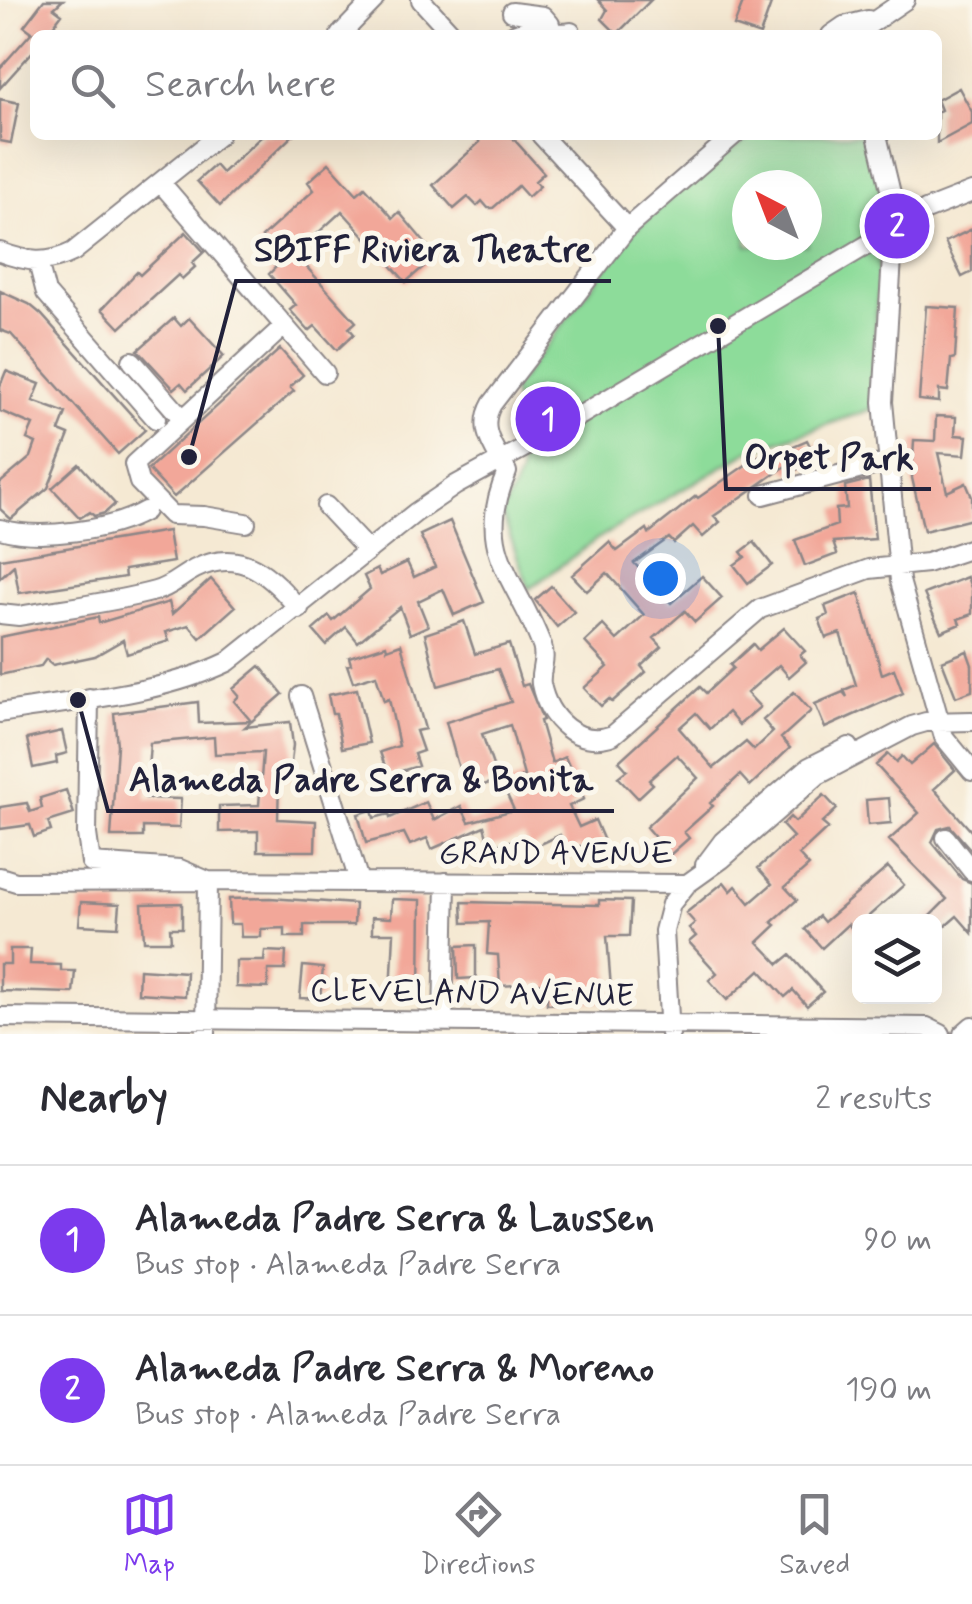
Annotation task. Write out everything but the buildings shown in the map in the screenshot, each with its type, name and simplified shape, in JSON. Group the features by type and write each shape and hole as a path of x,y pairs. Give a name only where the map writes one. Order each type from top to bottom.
{"street":[{"path":"345,30 374,0"},
{"path":"421,0 448,30"},
{"path":"860,30 904,0"},
{"path":"512,12 543,16 551,30"},
{"path":"838,30 874,19"},
{"path":"0,252 46,262 74,252 213,140"},
{"path":"546,140 628,228"},
{"path":"729,140 628,228 489,409 486,432 507,472 493,509 494,540 542,646 542,687 556,716 573,734 594,740 620,732 760,609 870,568 927,563 972,548"},
{"path":"878,140 895,210 883,402 898,566 924,675 944,737 972,771"},
{"path":"160,183 325,373"},
{"path":"0,714 135,690 212,670 244,653 436,498 895,227 972,192"},
{"path":"46,262 53,286 49,297 156,419"},
{"path":"246,524 198,515 171,515 135,475 136,460 284,326"},
{"path":"132,361 182,418"},
{"path":"763,494 888,462"},
{"path":"326,506 368,551"},
{"path":"0,529 17,534 80,531 145,511"},
{"path":"0,614 18,616 150,593 195,570 223,562 252,566 267,574 300,609"},
{"path":"301,696 358,880"},
{"name":"GRAND AVENUE","path":"89,698 87,834 91,863 180,869 208,881 694,878 722,859 818,776 912,726 972,721"},
{"path":"946,838 972,870"},
{"path":"0,877 16,882 208,881 206,1027"},
{"path":"670,1029 664,931 671,904 694,878"},
{"path":"443,1021 446,882"},
{"name":"CLEVELAND AVENUE","path":"0,1017 206,1027 443,1021 670,1029 927,1027 941,1034"},
{"path":"963,1034 972,1026"}],"green space":[{"path":"748,140 868,140 882,191 872,409 749,451 597,539 529,589 502,514 520,474 519,424 512,391 635,229 704,169"}],"place":[{"name":"Alameda Padre Serra & Moreno","path":"897,226"},
{"name":"Orpet Park","path":"718,326"},
{"name":"Alameda Padre Serra & Laussen","path":"548,419"},
{"name":"SBIFF Riviera Theatre","path":"189,457"},
{"name":"Alameda Padre Serra & Bonita","path":"78,700"}]}
